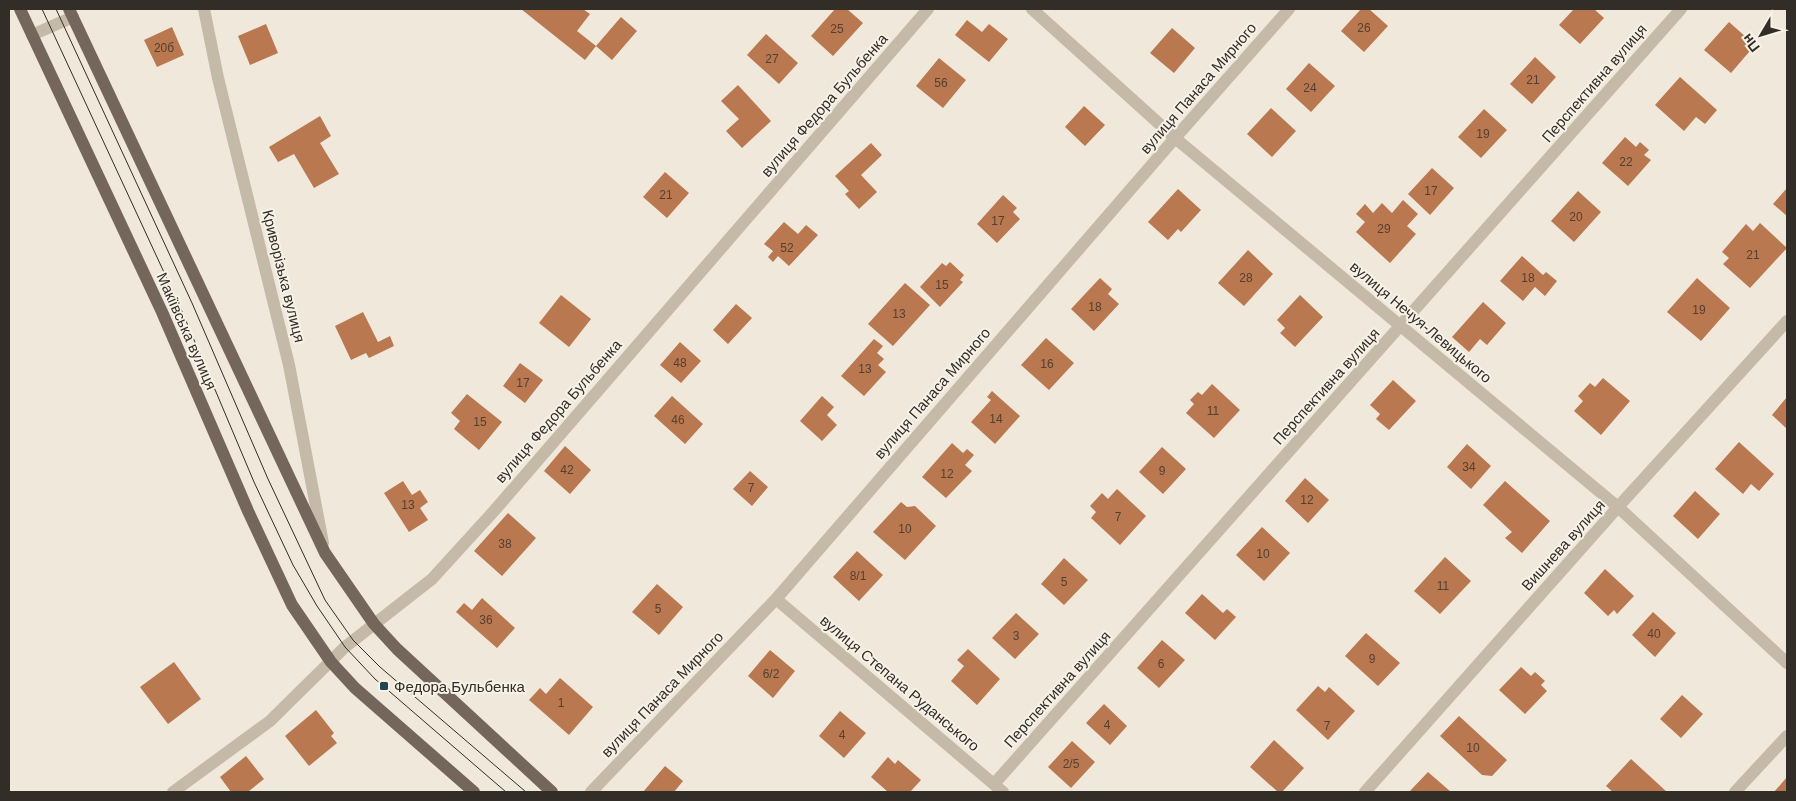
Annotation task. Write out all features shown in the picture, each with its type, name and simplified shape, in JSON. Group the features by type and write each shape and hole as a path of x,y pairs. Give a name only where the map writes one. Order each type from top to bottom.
{"main road":[{"name":"Макіївська вулиця","path":"20,9 162,312 292,605 331,662"},
{"name":"Макіївська вулиця","path":"71,13 325,553 374,624"},
{"path":"374,624 404,656 552,792"},
{"path":"331,662 355,688 474,792"}],"street":[{"name":"Криворізька вулиця","path":"204,9 218,78 289,365 325,553"},
{"name":"вулиця Федора Бульбенка","path":"172,792 270,721 345,647 432,579 928,9"},
{"name":"вулиця Нечуя-Левицького","path":"1032,9 1175,138 1618,507 1787,663"},
{"name":"вулиця Панаса Мирного","path":"591,792 776,599 1289,9"},
{"name":"Перспективна вулиця","path":"999,788 1681,9"},
{"path":"32,35 71,13"},
{"name":"Вишнева вулиця","path":"1365,792 1618,507 1787,321"},
{"name":"вулиця Степана Руданського","path":"776,599 999,788"},
{"path":"1735,792 1787,736"}],"building":[{"path":"521,9 583,9 590,14 577,31 596,46 585,60"},
{"path":"835,9 847,9 863,23 833,56 811,36"},
{"path":"1361,9 1369,9 1388,26 1364,52 1341,31"},
{"path":"1574,9 1594,9 1604,18 1580,44 1559,25"},
{"path":"621,17 637,31 612,60 596,46"},
{"path":"967,20 982,32 989,24 1008,39 989,62 955,35"},
{"path":"1729,22 1755,45 1731,73 1704,50"},
{"path":"266,24 278,53 250,65 238,36"},
{"path":"172,27 184,55 157,67 144,40"},
{"path":"1172,28 1195,48 1174,73 1150,53"},
{"path":"766,34 798,63 779,84 747,55"},
{"path":"1535,57 1556,77 1532,104 1510,84"},
{"path":"939,58 966,80 943,108 916,86"},
{"path":"1309,63 1335,86 1311,112 1286,89"},
{"path":"1680,77 1717,110 1705,124 1696,117 1684,131 1655,105"},
{"path":"738,85 771,121 742,148 726,131 739,119 721,101"},
{"path":"1084,106 1105,125 1085,146 1065,127"},
{"path":"1271,108 1296,131 1272,157 1247,134"},
{"path":"1484,109 1507,130 1481,158 1458,137"},
{"path":"320,116 331,136 320,143 339,174 314,188 294,154 278,162 269,147"},
{"path":"1625,137 1636,147 1640,142 1649,150 1644,155 1651,160 1628,186 1602,163"},
{"path":"871,143 882,155 861,175 877,192 859,209 845,194 849,191 835,176"},
{"path":"1432,168 1454,188 1430,215 1408,194"},
{"path":"665,172 689,193 667,218 643,197"},
{"path":"1787,188 1787,216 1773,204"},
{"path":"1178,189 1201,210 1181,232 1178,229 1168,240 1148,222"},
{"path":"1578,191 1601,212 1574,242 1551,221"},
{"path":"1003,195 1017,208 1013,212 1020,219 997,243 977,224"},
{"path":"1403,200 1418,214 1407,226 1416,234 1390,263 1356,232 1365,222 1356,214 1365,204 1373,213 1382,203 1392,213"},
{"path":"784,222 798,234 806,225 818,235 789,266 778,256 773,262 768,257 773,251 764,244"},
{"path":"1760,223 1787,248 1750,288 1723,264 1729,258 1722,252 1746,224 1753,231"},
{"path":"1248,250 1273,274 1244,306 1218,283"},
{"path":"1522,256 1543,275 1546,272 1557,281 1545,296 1535,287 1523,301 1500,281"},
{"path":"950,262 964,275 960,280 963,282 940,307 920,287 942,263 946,266"},
{"path":"1100,278 1112,289 1108,294 1119,304 1094,331 1071,309"},
{"path":"1697,278 1730,308 1701,341 1667,312"},
{"path":"905,283 930,305 893,346 868,324"},
{"path":"561,295 591,319 569,347 539,323"},
{"path":"1300,295 1323,317 1295,347 1280,333 1285,328 1277,320"},
{"path":"1483,302 1506,323 1487,345 1480,339 1469,352 1452,337"},
{"path":"736,304 752,318 728,344 713,330"},
{"path":"363,312 378,342 390,336 394,346 369,358 366,353 351,360 335,326"},
{"path":"1046,338 1074,363 1049,390 1021,365"},
{"path":"874,339 883,346 877,353 884,359 878,365 886,372 864,396 841,376"},
{"path":"680,342 701,361 681,383 660,365"},
{"path":"520,363 543,380 525,403 503,386"},
{"path":"1603,378 1630,401 1601,435 1574,411 1583,401 1578,396 1590,383 1595,387"},
{"path":"1393,380 1416,401 1389,430 1376,419 1380,414 1370,405"},
{"path":"1212,384 1240,410 1214,438 1186,413 1194,404 1190,400 1198,392 1202,395"},
{"path":"992,391 1020,416 995,444 971,422 991,400 987,397"},
{"path":"467,394 502,422 479,450 454,429 460,421 451,413"},
{"path":"672,396 703,424 685,444 654,416"},
{"path":"822,396 834,407 827,415 837,425 822,441 800,421"},
{"path":"1787,397 1787,429 1772,415"},
{"path":"1739,442 1774,474 1759,491 1751,484 1743,494 1715,469"},
{"path":"952,443 963,453 967,449 974,455 965,465 972,471 946,498 922,477"},
{"path":"1467,444 1491,466 1471,489 1447,467"},
{"path":"565,446 591,470 570,494 544,471"},
{"path":"1162,447 1186,469 1163,494 1139,472"},
{"path":"750,471 768,487 752,506 733,489"},
{"path":"1305,478 1329,500 1308,523 1285,501"},
{"path":"403,481 412,495 420,490 428,502 420,508 428,520 409,532 384,493"},
{"path":"1505,481 1550,521 1522,553 1505,538 1512,532 1483,505"},
{"path":"1117,489 1146,516 1120,545 1091,518 1096,512 1090,506 1102,493 1108,499"},
{"path":"1695,491 1720,514 1698,539 1673,516"},
{"path":"901,502 907,507 915,506 936,526 905,560 873,532"},
{"path":"508,513 536,538 502,576 474,551"},
{"path":"1262,527 1290,553 1264,581 1236,555"},
{"path":"857,551 883,575 859,601 833,577"},
{"path":"1445,557 1471,581 1440,614 1414,591"},
{"path":"1064,558 1088,580 1064,605 1041,584"},
{"path":"1605,569 1634,596 1617,614 1614,610 1608,616 1584,593"},
{"path":"657,584 683,607 659,635 632,612"},
{"path":"1202,594 1223,613 1227,609 1236,617 1215,640 1185,613"},
{"path":"482,598 515,628 497,648 456,612 464,603 472,610"},
{"path":"1653,612 1676,633 1655,657 1632,635"},
{"path":"1016,613 1039,634 1015,659 992,638"},
{"path":"1366,633 1400,663 1378,686 1345,656"},
{"path":"1162,640 1185,660 1159,688 1137,668"},
{"path":"968,649 1000,679 977,705 951,681 964,666 957,660"},
{"path":"770,650 795,671 773,698 748,676"},
{"path":"174,662 201,699 168,724 140,687"},
{"path":"1521,667 1531,676 1535,672 1545,681 1541,685 1547,691 1525,714 1499,690"},
{"path":"560,678 593,707 569,735 529,700 540,688 546,694"},
{"path":"1318,686 1325,692 1329,687 1355,711 1328,740 1296,710"},
{"path":"1682,695 1703,714 1681,738 1660,719"},
{"path":"1104,704 1127,726 1110,745 1086,723"},
{"path":"316,710 334,733 331,736 337,743 309,766 285,736"},
{"path":"840,711 866,733 844,758 819,736"},
{"path":"1459,716 1507,760 1492,776 1482,775 1440,736"},
{"path":"1274,740 1304,768 1282,792 1278,792 1250,767"},
{"path":"1072,741 1095,762 1071,788 1048,767"},
{"path":"246,756 264,779 250,792 231,792 220,777"},
{"path":"888,757 895,764 898,760 921,780 910,792 888,792 871,777"},
{"path":"1631,759 1667,792 1613,792 1606,786"},
{"path":"665,766 683,781 674,792 643,792"},
{"path":"1428,772 1451,792 1409,792"},
{"path":"1787,777 1787,792 1774,792"}],"tram line":[{"path":"42,9 181,309 254,482 293,565 317,606 345,647 375,679 506,792"},
{"path":"56,9 192,303 268,479 325,600 353,640 380,667 526,792"}],"place":[{"name":"Федора Бульбенка","path":"384,686"}]}
